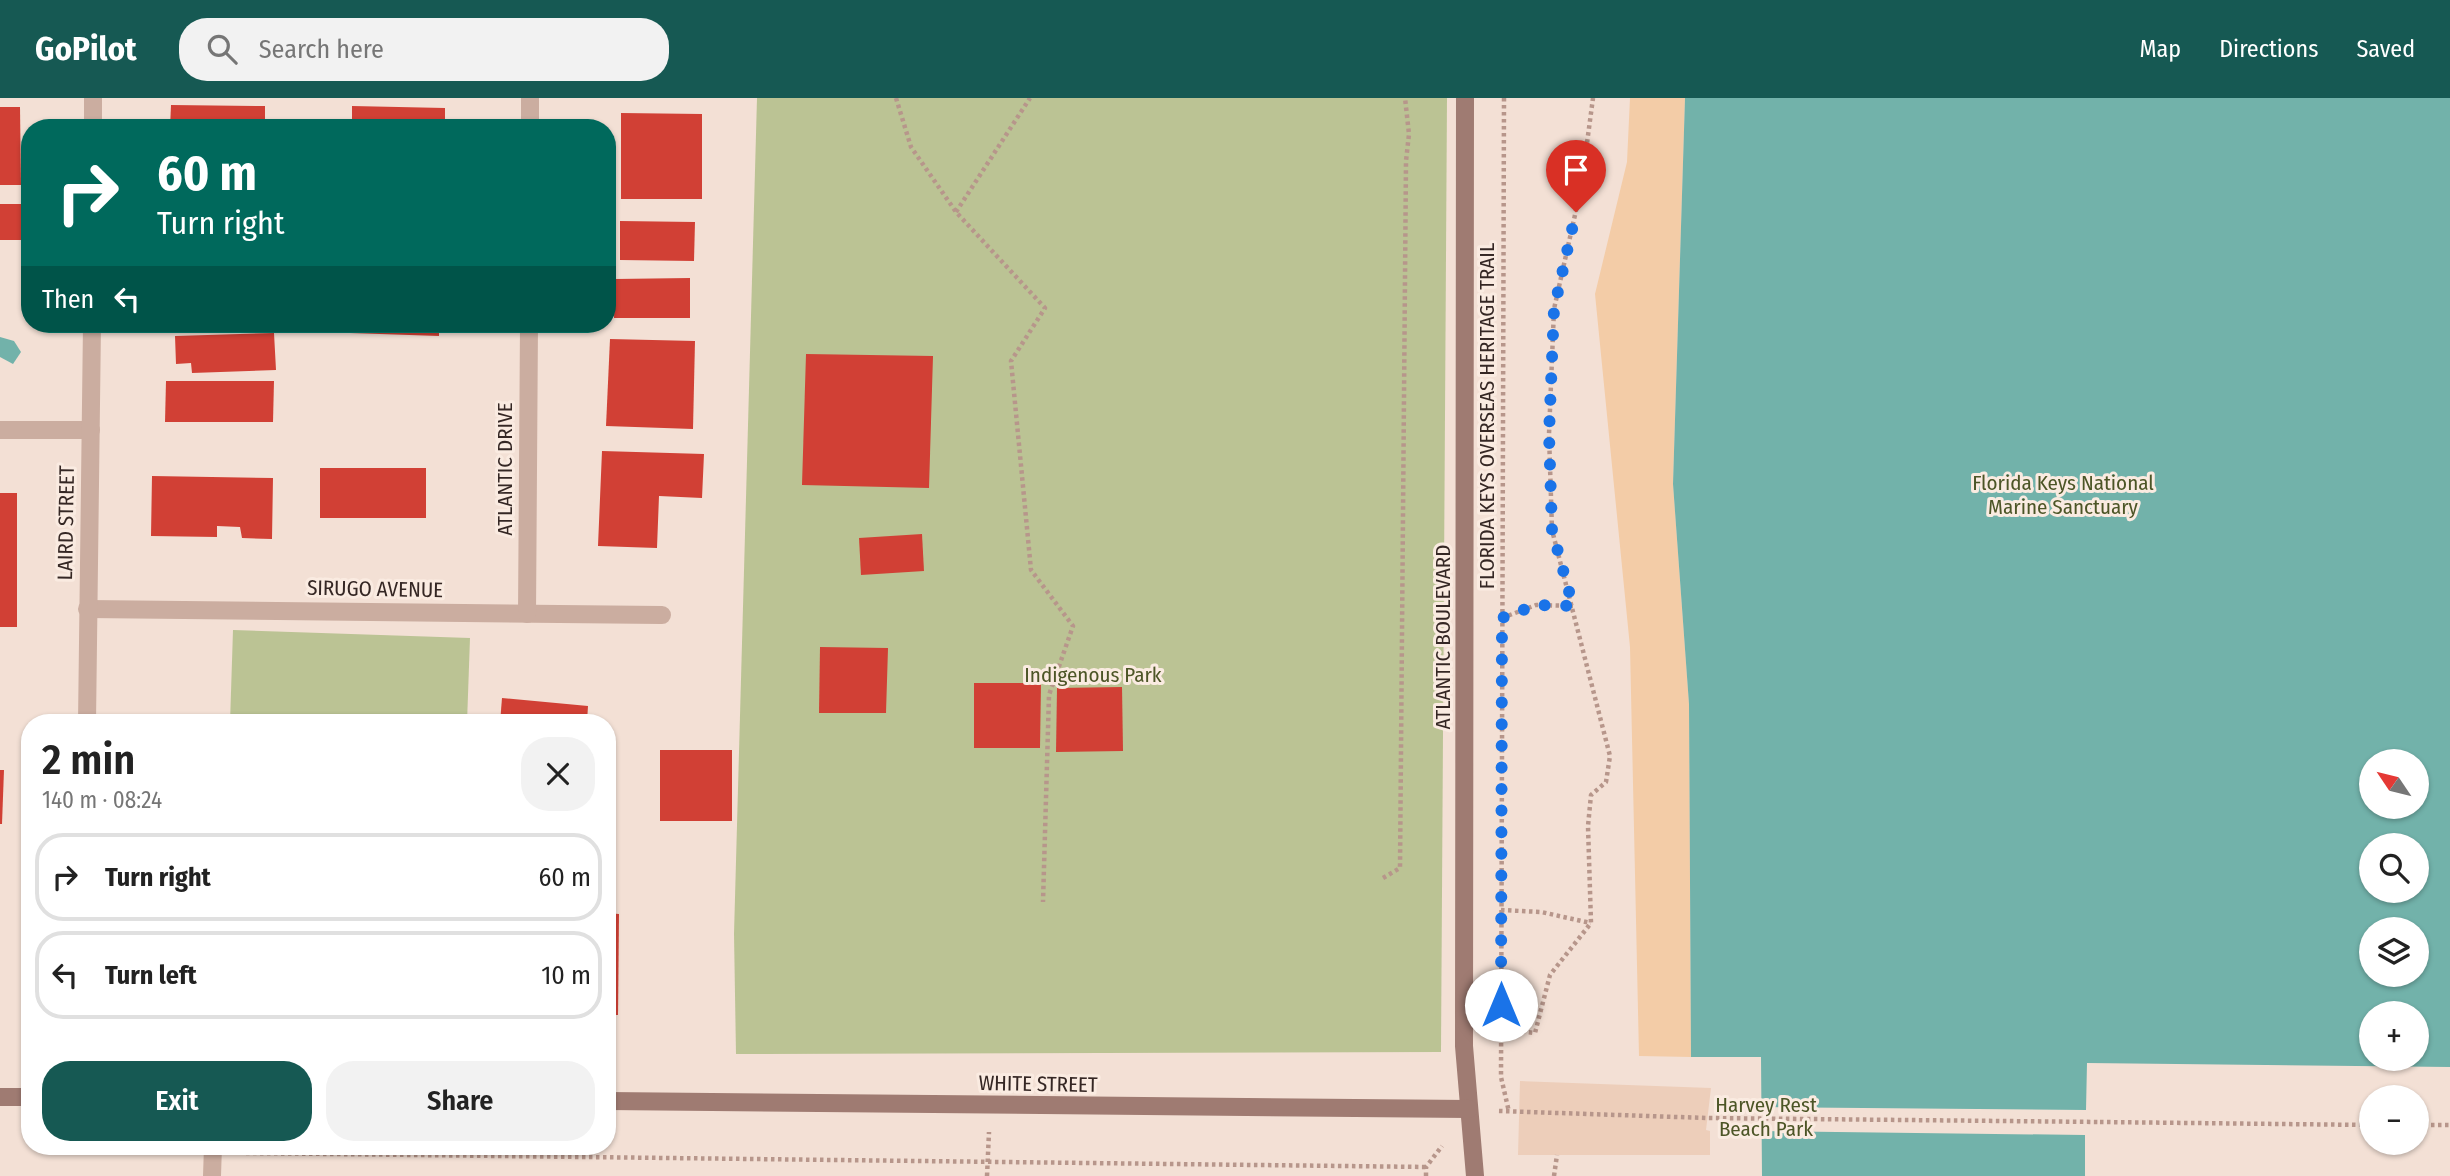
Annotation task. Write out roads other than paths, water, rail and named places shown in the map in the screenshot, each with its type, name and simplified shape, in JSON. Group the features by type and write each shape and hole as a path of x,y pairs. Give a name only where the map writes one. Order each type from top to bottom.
{"street":[{"path":"93,98 93,119"},
{"path":"530,98 530,119"},
{"name":"ATLANTIC BOULEVARD","path":"1465,98 1464,1046 1475,1176"},
{"name":"LAIRD STREET","path":"87,714 92,333"},
{"name":"ATLANTIC DRIVE","path":"527,614 529,333"},
{"path":"0,430 91,430"},
{"name":"SIRUGO AVENUE","path":"88,609 662,615"},
{"path":"0,1097 21,1097"},
{"name":"WHITE STREET","path":"616,1101 991,1107 1469,1109"},
{"path":"212,1176 213,1155"}],"water":[{"name":"Florida Keys National Marine Sanctuary","path":"1685,98 2450,98 2450,1176 1762,1176 1761,1057 1691,1057 1689,704 1673,484"},
{"path":"0,337 14,341 21,352 13,364 0,357"}],"park label":[{"name":"Indigenous Park","path":"1093,675"},
{"name":"Harvey Rest Beach Park","path":"1766,1117"}]}
